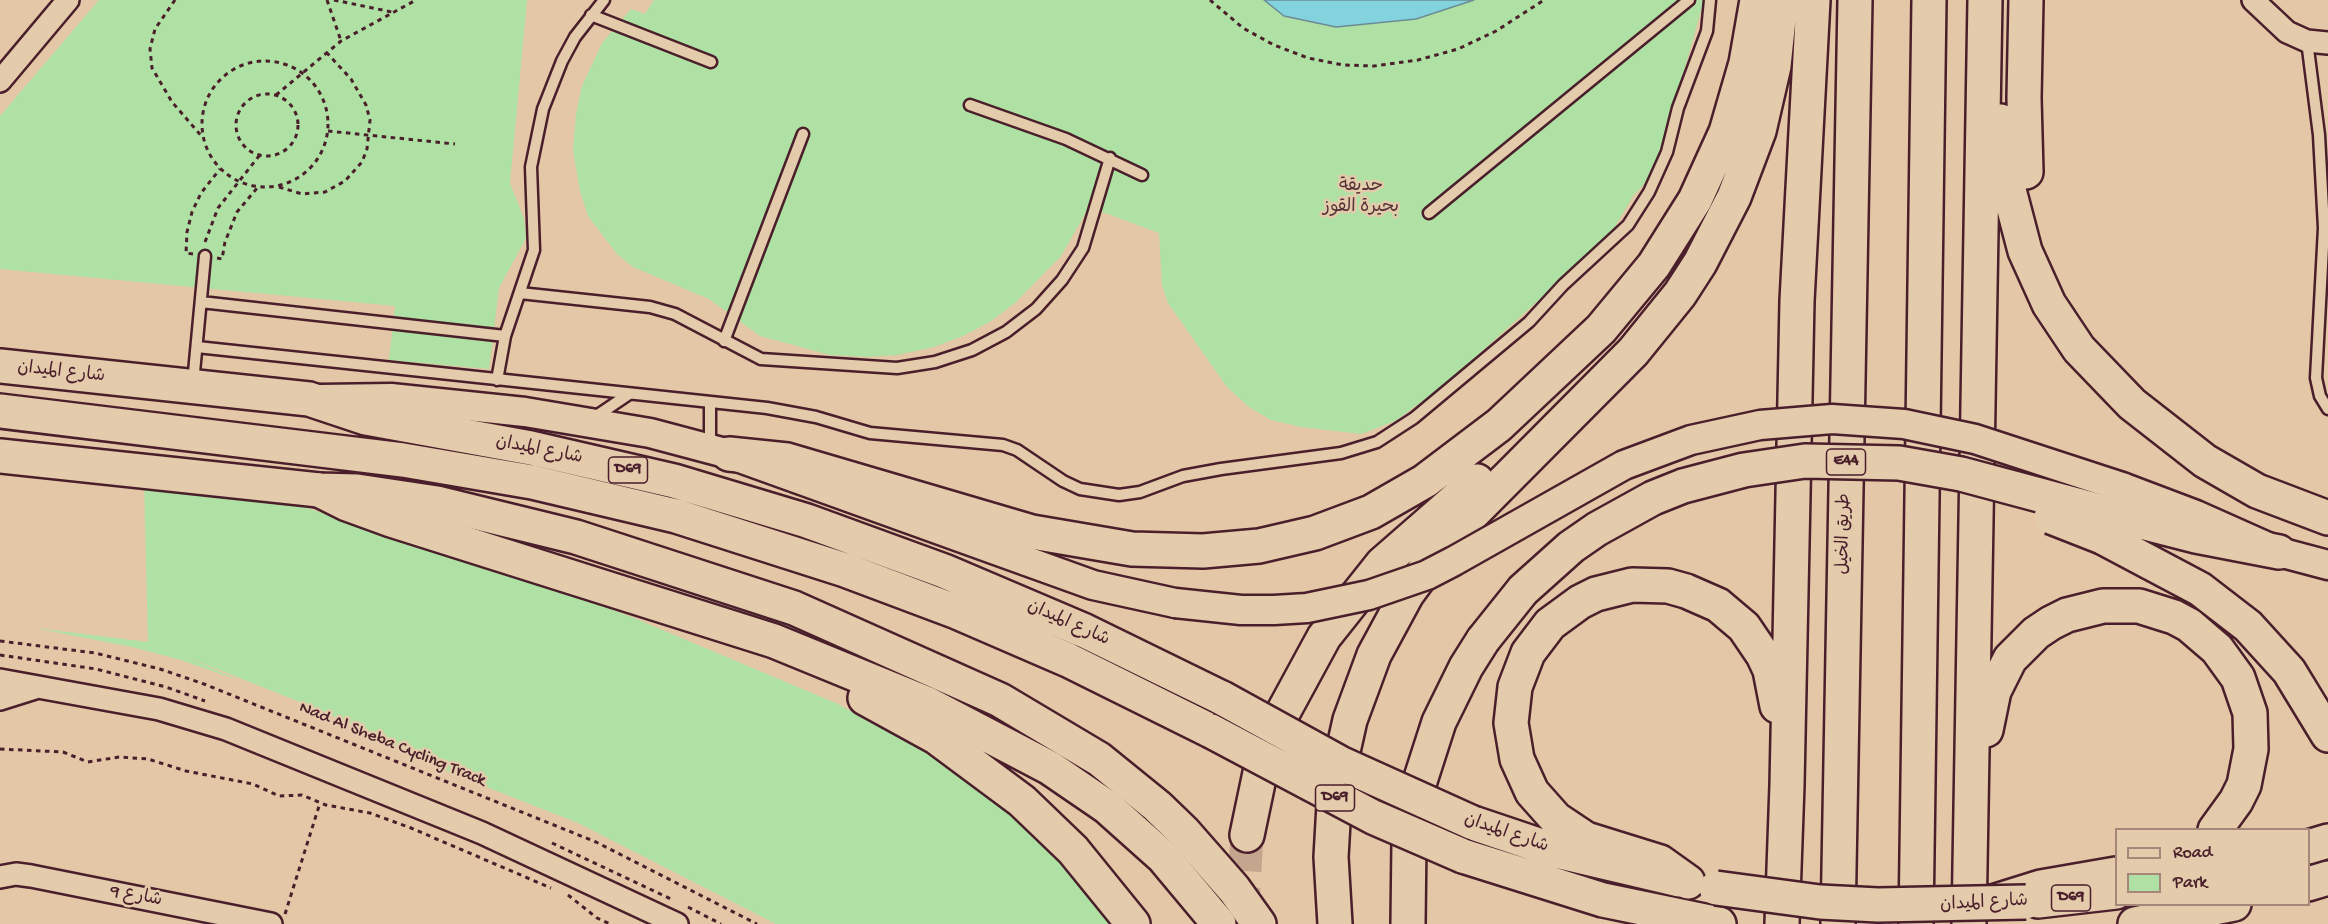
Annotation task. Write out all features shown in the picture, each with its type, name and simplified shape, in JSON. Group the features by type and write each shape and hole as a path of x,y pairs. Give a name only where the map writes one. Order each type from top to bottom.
{"main road":[{"path":"309,399 390,398 588,421 720,451 787,460 1032,532 1132,549 1203,551 1259,546 1315,533 1371,512 1425,482 1499,425 1593,338 1654,265 1695,200 1726,132 1746,63 1757,0"},
{"path":"1335,924 1331,857 1332,822 1340,765 1361,687 1389,623 1426,565 1448,538 1633,352 1680,294 1719,230 1759,131 1767,99 1781,0"},
{"path":"1782,924 1796,347 1813,0"},
{"name":"طريق الخيل","path":"1838,924 1855,0"},
{"path":"1916,924 1929,0"},
{"path":"1979,914 1970,864 1985,0"},
{"path":"2003,0 2001,123 2004,157 2009,190 2025,250 2049,304 2079,349 2113,387 2196,455 2233,479 2281,502 2328,518"},
{"path":"2026,0 2024,98 2026,171 2037,229 2060,292 2084,335 2151,420"},
{"path":"1247,835 1260,773 1280,718 1307,664 1355,595 1389,557 1425,523 1633,352"},
{"name":"شارع الميدان","path":"0,366 309,399 366,418 598,462 674,481 807,521 924,563 1015,600 1124,649 1222,698 1350,769 1473,823 1579,857 1702,885 1820,902 1979,914 2026,896 2115,892"},
{"name":"شارع الميدان","path":"0,411 413,461 532,482 676,516 834,566 957,612 1068,660 1211,731 1373,817 1463,855 1603,900 1714,923"},
{"path":"720,451 1093,585 1176,603 1219,609 1274,610 1307,608 1369,595 1408,582 1454,561 1624,465 1691,440 1760,425 1832,419 1913,426 1975,439 2113,513 2248,626 2289,671 2328,735"},
{"path":"0,456 319,490 368,492 436,503 555,532 649,559 794,608 965,683 1067,738 1129,782 1204,853 1259,924"},
{"path":"1408,924 1409,841 1420,781 1436,732 1452,694 1483,640 1523,590 1571,547 1624,512 1683,486 1744,470 1805,461 1868,460 1961,474 2196,536 2279,552 2328,565"},
{"path":"319,490 347,504 391,520 719,623 827,661 928,704 1020,751 1079,787 1125,822 1162,857 1219,924"},
{"path":"1702,885 1660,862 1603,846 1571,830 1543,807 1524,776 1512,741 1513,696 1528,653 1550,624 1580,602 1605,591 1632,585 1668,586 1718,605 1744,627 1770,670 1776,704 1779,751 1787,784"},
{"path":"1970,864 1982,823 1986,725 1989,708 2001,674 2010,659 2036,633 2067,615 2103,606 2148,608 2190,625 2217,649 2238,678 2250,713 2252,731 2249,767 2236,801 2216,828"},
{"path":"719,623 905,719 966,757 1048,825 1097,877 1133,924"},
{"path":"2310,846 2328,841"},
{"path":"2026,896 2115,874"},
{"path":"2310,883 2328,878"},
{"path":"2134,924 2224,906"}],"street":[{"path":"0,81 68,0"},
{"path":"2253,0 2287,32 2318,42"},
{"path":"0,680 159,709 226,729 482,833 677,924"},
{"path":"0,699 35,688"},
{"name":"شارع 9","path":"0,877 16,874 31,876 269,924"}],"lane":[{"path":"497,380 505,336 534,250 531,167 543,109 562,61 591,15 604,0"},
{"path":"1429,213 1689,0"},
{"path":"197,347 795,412 870,433 1003,445 1017,450 1055,476 1080,489 1119,495 1140,492 1183,476 1325,456 1371,444 1400,428 1528,322 1563,285 1628,225 1649,192 1667,152 1682,98 1707,31 1710,0"},
{"path":"591,15 711,62"},
{"path":"2318,42 2323,275 2316,378 2328,409"},
{"path":"970,105 1057,135 1110,158 1142,176"},
{"path":"724,341 803,134"},
{"path":"520,293 650,307 675,314 761,359 897,368 935,362 972,350 1006,332 1036,309 1062,280 1083,248 1110,158"},
{"path":"193,387 205,255"},
{"path":"201,302 505,336"},
{"path":"588,421 629,394"},
{"path":"710,404 720,451"}],"path":[{"path":"175,0 155,29 150,49 152,68 172,102 204,139"},
{"path":"327,0 341,41"},
{"path":"334,0 376,11 394,12"},
{"path":"276,95 341,41 416,0"},
{"path":"1210,0 1243,28 1274,45 1308,58 1344,65 1374,66 1418,60 1458,49 1496,31 1544,0"},
{"path":"278,186 302,194 325,192 345,181 362,162 370,135 366,105 360,92 327,53"},
{"path":"270,61 286,64 302,72 323,98 327,108 328,131 325,144 312,167 302,176 278,186 258,187 238,181 220,169 210,155 204,139 202,122 205,105 212,90 223,77 253,62 270,61"},
{"path":"259,95 276,95 283,98 295,110 299,125 297,134 283,153 275,156 259,156 251,153 240,141 237,133 237,117 245,103 252,98 259,95"},
{"path":"328,131 455,144"},
{"path":"205,255 206,239 218,208 259,156"},
{"path":"186,252 189,221 196,202 220,169"},
{"path":"222,259 225,242 237,212 258,187"},
{"name":"Nad Al Sheba Cycling Track","path":"0,641 94,653 160,669 204,684 596,842 757,924"},
{"path":"0,749 63,752 95,762 119,757 148,759 186,771 253,784 279,796 302,795 320,803 364,812 401,824 556,890"},
{"path":"269,924 320,803"},
{"path":"566,895 597,918 610,924"}],"green space":[{"path":"99,0 527,0 510,183 524,219 526,238 499,288 489,369 389,360 395,306 0,269 0,116"},
{"name":"حديقة بحيرة القوز","path":"654,0 1704,0 1659,159 1650,178 1633,196 1609,237 1442,387 1395,421 1361,434 1301,427 1271,420 1249,407 1227,387 1168,303 1162,285 1159,233 1089,207 1061,256 1015,303 991,321 963,336 934,347 897,355 866,357 830,355 760,336 709,299 633,267 617,254 588,216 580,191 573,151 576,114 582,86 602,43 631,9 645,14"},
{"path":"144,480 296,504 389,536 514,573 634,618 838,704 978,782 1055,851 1112,924 776,924 578,823 451,773 320,710 187,657 238,680 181,660 132,647 35,628 148,642"}],"water":[{"path":"1264,0 1474,0 1416,19 1336,27 1284,16"}],"tunnel":[{"path":"1242,920 1247,835"}]}
